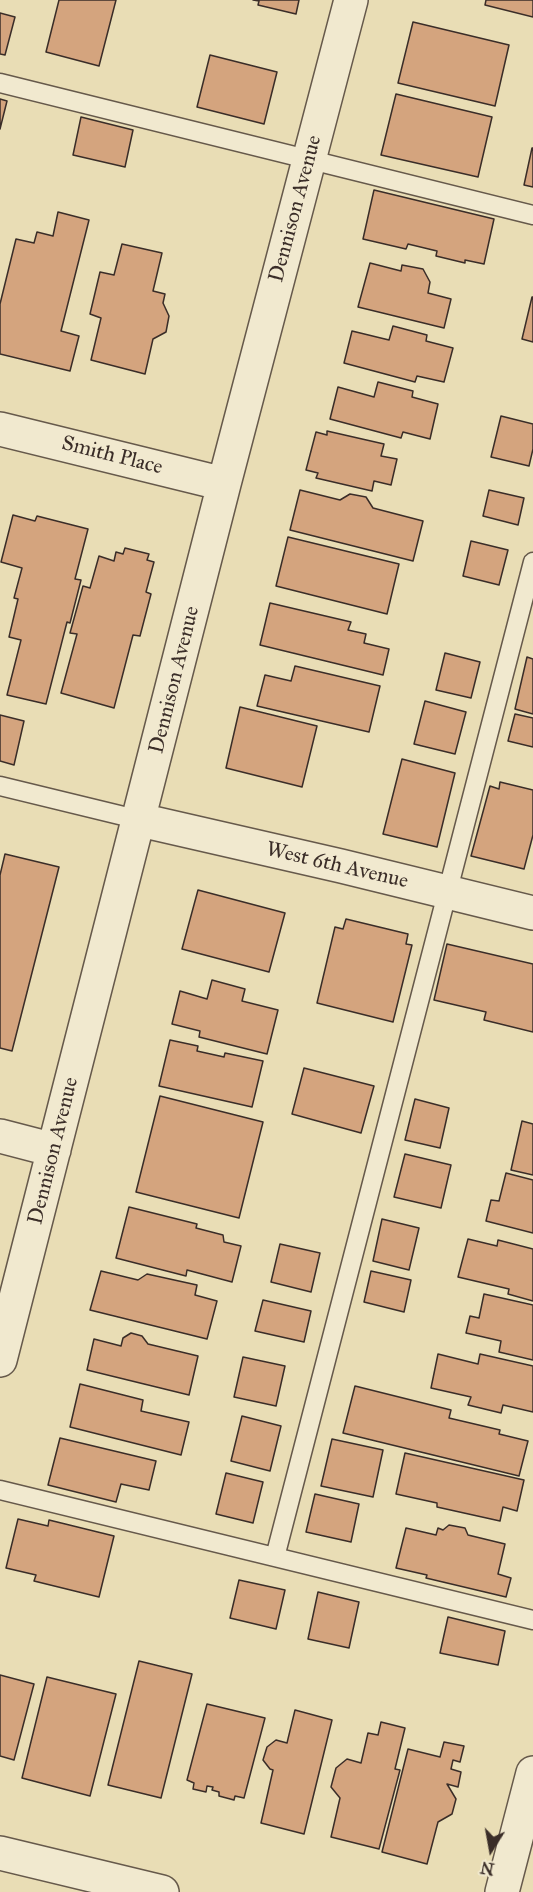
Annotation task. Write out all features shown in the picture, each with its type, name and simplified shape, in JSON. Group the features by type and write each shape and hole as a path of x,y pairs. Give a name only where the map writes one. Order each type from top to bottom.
{"street":[{"name":"Dennison Avenue","path":"0,1360 140,820 224,484 351,0"},
{"name":"Smith Place","path":"0,429 224,484"},
{"name":"West 6th Avenue","path":"140,820 533,914"},
{"path":"0,1137 54,1150"},
{"path":"502,1892 533,1773"},
{"path":"0,1853 105,1885 162,1892"}],"lane":[{"path":"0,83 533,214"},
{"path":"275,1557 533,562"},
{"path":"0,786 140,820"},
{"path":"0,1490 533,1620"}],"building":[{"path":"59,0 116,0 99,66 46,52"},
{"path":"253,0 299,0 296,14 258,5 259,1"},
{"path":"486,0 533,0 533,17 485,5"},
{"path":"0,13 15,17 5,55 0,54"},
{"path":"413,22 509,45 495,106 398,83"},
{"path":"210,55 277,72 264,124 197,107"},
{"path":"396,94 492,117 478,177 381,155"},
{"path":"0,99 7,101 0,129"},
{"path":"81,117 133,130 125,167 73,155"},
{"path":"533,148 533,187 524,185"},
{"path":"374,190 494,219 484,264 465,260 465,263 436,256 437,251 408,244 406,249 363,239"},
{"path":"58,212 89,220 61,331 79,336 70,371 0,354 0,304 16,239 34,243 37,232 53,236"},
{"path":"122,244 162,253 153,291 165,294 163,303 169,316 166,332 153,339 145,374 91,360 101,318 90,314 100,272 114,275"},
{"path":"370,263 401,271 402,265 423,269 430,282 428,293 451,299 444,328 358,307"},
{"path":"533,297 533,342 522,339"},
{"path":"393,326 427,335 426,341 453,348 444,382 417,376 415,382 344,363 352,331 389,340"},
{"path":"378,382 413,391 412,397 438,404 430,439 403,432 401,438 330,419 338,387 374,397"},
{"path":"501,416 533,424 533,449 529,466 491,457"},
{"path":"327,431 384,444 381,456 397,459 391,485 374,481 372,491 316,478 318,473 306,470 316,432 327,435"},
{"path":"300,490 340,500 350,494 366,497 373,508 423,521 413,561 290,530"},
{"path":"489,490 524,498 518,525 483,516"},
{"path":"13,515 35,521 37,516 88,529 75,579 81,580 70,623 67,622 46,704 7,695 21,640 9,637 18,599 14,598 22,568 1,562"},
{"path":"288,537 399,564 387,614 276,586"},
{"path":"471,541 508,550 499,585 463,576"},
{"path":"125,548 149,554 147,560 154,562 146,592 151,594 140,636 133,635 114,708 61,693 77,634 70,633 83,586 90,588 99,556 114,561 116,552 123,554"},
{"path":"270,603 351,622 348,630 366,634 364,643 389,649 383,675 260,645"},
{"path":"445,653 480,662 471,698 436,690"},
{"path":"527,657 533,659 533,714 515,709"},
{"path":"295,666 380,686 369,732 257,706 265,675 291,681"},
{"path":"425,701 466,712 455,754 414,744"},
{"path":"240,707 317,726 302,787 226,768"},
{"path":"515,714 533,718 533,747 508,741"},
{"path":"0,715 24,721 14,765 0,761"},
{"path":"402,759 455,773 437,847 383,834"},
{"path":"500,782 533,790 533,835 524,869 471,856 490,786 499,789"},
{"path":"5,854 59,867 12,1051 0,1048 0,875"},
{"path":"198,890 285,913 269,972 182,949"},
{"path":"346,919 408,934 406,944 412,945 393,1022 317,1003 335,927 343,929"},
{"path":"447,944 533,964 533,1032 484,1020 486,1012 434,1000"},
{"path":"212,980 245,989 242,1001 278,1010 267,1054 199,1037 200,1031 172,1024 180,991 207,999"},
{"path":"170,1040 198,1046 197,1051 224,1057 225,1053 263,1061 252,1107 159,1086"},
{"path":"304,1068 374,1086 361,1133 292,1114"},
{"path":"160,1096 263,1122 239,1218 136,1192"},
{"path":"415,1099 449,1108 440,1148 405,1140"},
{"path":"522,1121 533,1124 533,1175 511,1170"},
{"path":"405,1154 451,1165 441,1208 394,1197"},
{"path":"506,1173 533,1180 533,1233 486,1221 491,1200 499,1201"},
{"path":"129,1207 197,1224 196,1228 223,1235 224,1242 241,1246 232,1282 187,1270 186,1276 116,1258"},
{"path":"382,1219 419,1228 409,1270 373,1261"},
{"path":"468,1239 497,1246 498,1240 533,1249 533,1301 508,1294 509,1289 458,1277"},
{"path":"280,1244 320,1253 311,1292 271,1282"},
{"path":"101,1271 138,1280 147,1274 197,1285 195,1295 217,1301 207,1339 90,1310"},
{"path":"371,1271 411,1280 404,1312 364,1302"},
{"path":"484,1294 533,1305 533,1360 499,1352 501,1341 466,1333 470,1316 479,1318"},
{"path":"263,1300 311,1311 304,1342 255,1331"},
{"path":"131,1333 142,1336 148,1344 198,1356 189,1395 87,1370 94,1339 121,1346 123,1338"},
{"path":"438,1354 478,1364 480,1354 533,1366 533,1412 503,1405 501,1413 468,1405 471,1397 431,1388"},
{"path":"243,1357 285,1366 276,1406 234,1397"},
{"path":"80,1384 143,1400 141,1411 189,1422 181,1455 70,1427"},
{"path":"355,1386 451,1410 449,1418 500,1430 499,1434 528,1441 519,1476 343,1433"},
{"path":"242,1416 281,1426 270,1471 231,1461"},
{"path":"60,1438 156,1461 149,1490 121,1484 116,1502 48,1485"},
{"path":"332,1439 383,1450 373,1497 321,1486"},
{"path":"405,1453 524,1480 517,1511 503,1507 500,1521 437,1507 437,1503 396,1494"},
{"path":"226,1473 263,1482 253,1523 216,1514"},
{"path":"315,1494 359,1504 351,1542 306,1532"},
{"path":"18,1519 48,1526 49,1520 114,1536 99,1597 34,1581 36,1575 6,1568"},
{"path":"449,1525 465,1528 468,1535 505,1544 498,1574 511,1578 506,1597 426,1578 427,1575 396,1568 406,1528 436,1535 438,1528 443,1530"},
{"path":"239,1580 285,1590 276,1629 230,1618"},
{"path":"318,1592 359,1602 349,1648 308,1639"},
{"path":"448,1617 505,1631 498,1665 440,1653"},
{"path":"139,1661 192,1674 161,1798 108,1785"},
{"path":"0,1675 34,1684 14,1760 0,1756"},
{"path":"47,1677 116,1694 90,1796 22,1778"},
{"path":"207,1704 265,1718 244,1798 235,1796 234,1800 219,1796 219,1792 212,1790 213,1787 207,1786 206,1792 193,1789 194,1783 187,1780"},
{"path":"295,1710 332,1720 304,1834 261,1823 273,1770 263,1760 267,1747 276,1740 287,1743"},
{"path":"381,1722 405,1728 395,1769 400,1770 379,1849 331,1837 340,1798 331,1787 336,1768 347,1759 361,1763 368,1733 378,1735"},
{"path":"444,1742 464,1746 460,1762 453,1760 451,1769 461,1772 458,1787 447,1784 456,1799 452,1814 438,1822 427,1864 382,1852 408,1749 440,1757"}]}
